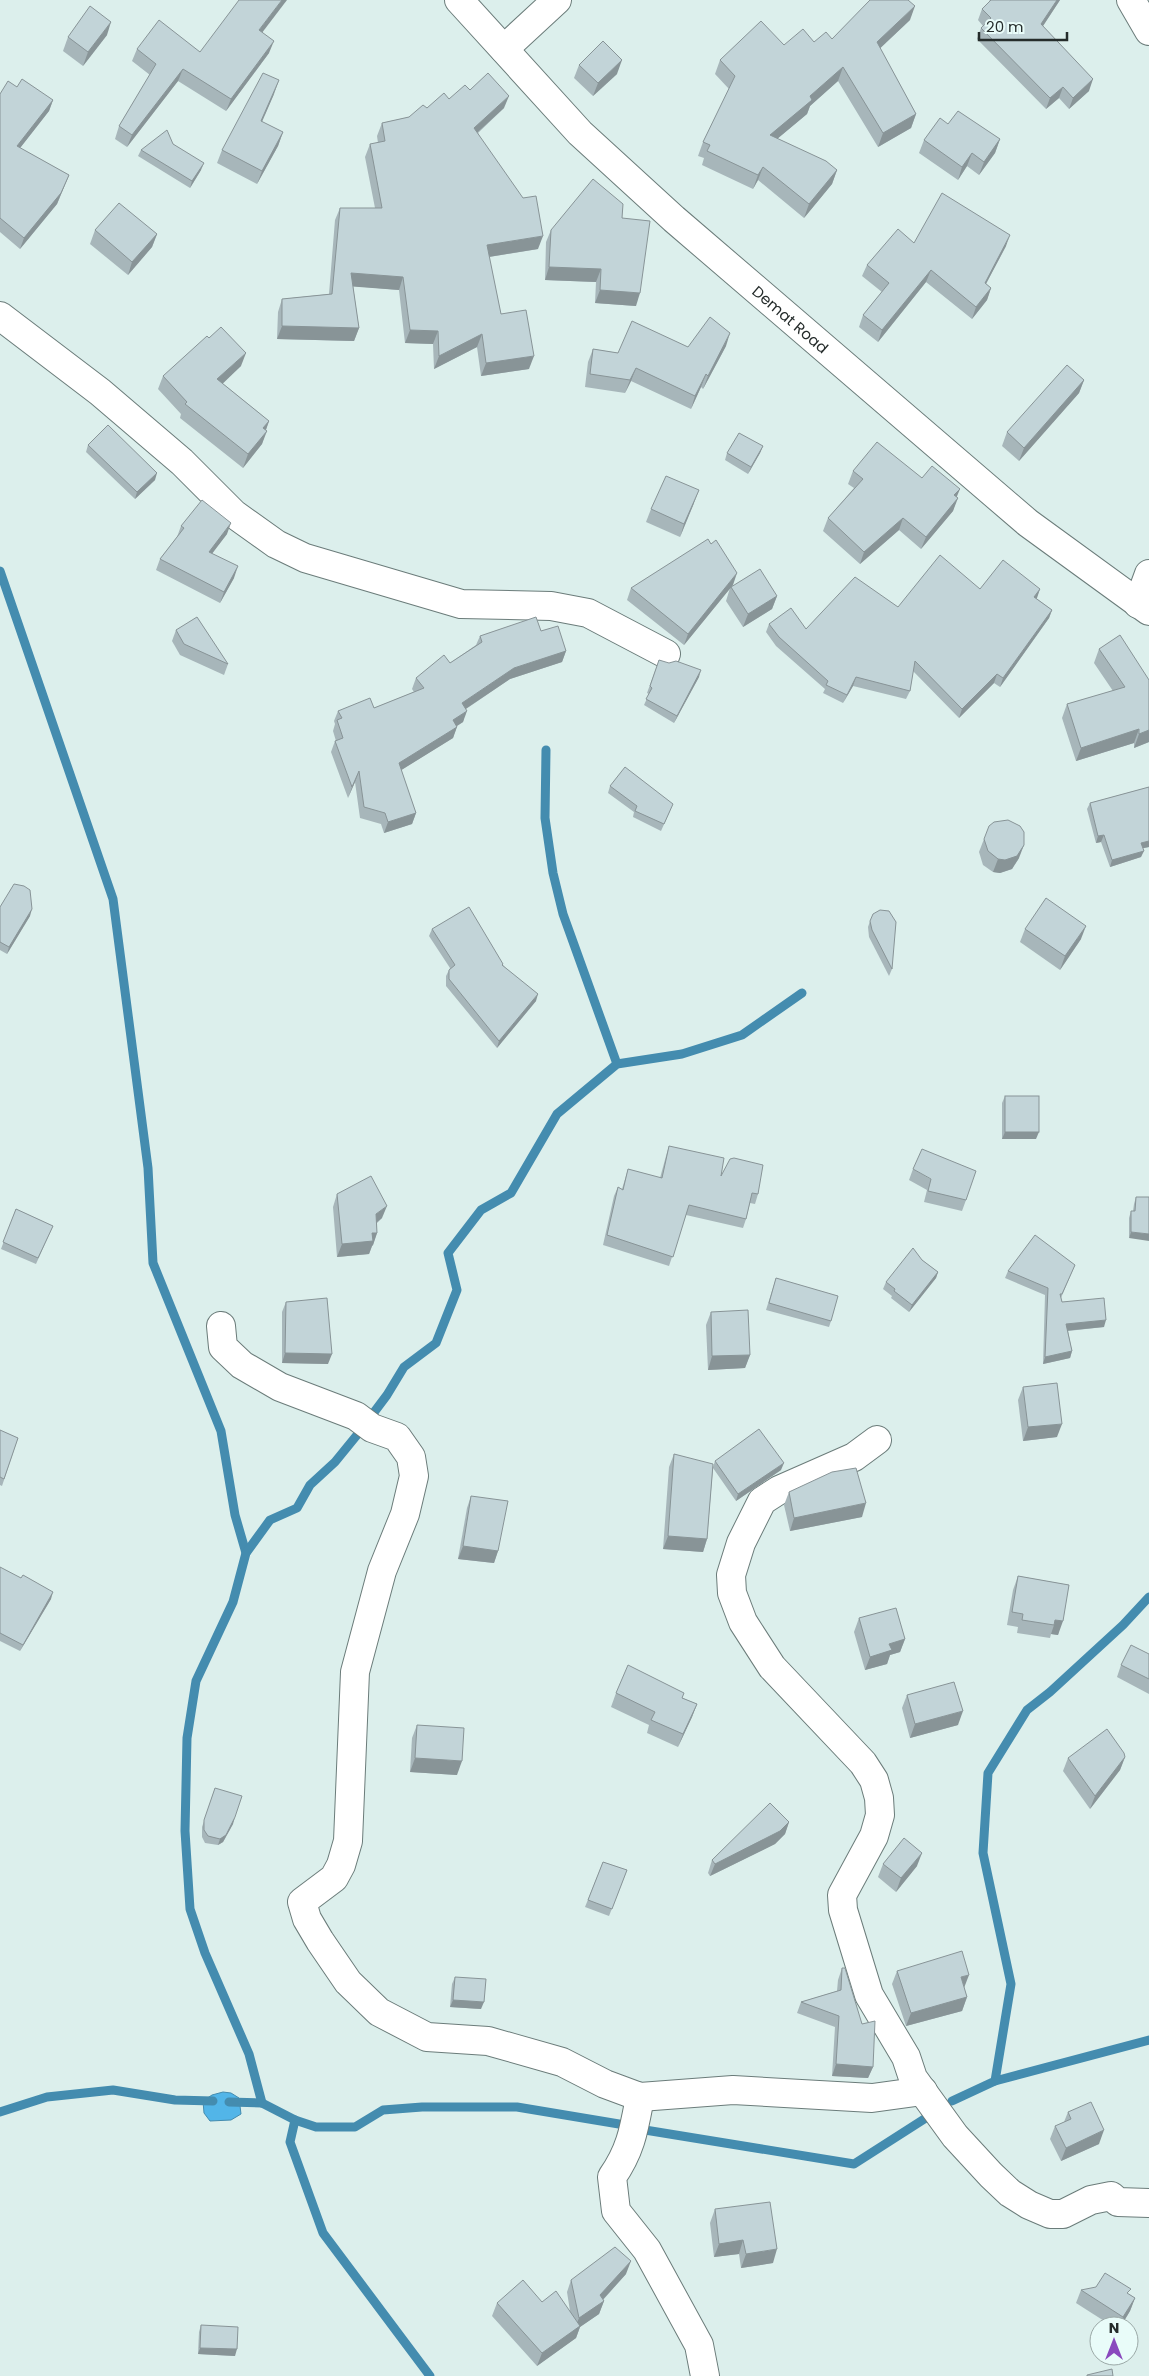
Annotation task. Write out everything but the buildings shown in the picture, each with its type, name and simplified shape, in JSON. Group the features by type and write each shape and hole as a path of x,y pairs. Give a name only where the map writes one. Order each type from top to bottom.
{"street":[{"name":"Demat Road","path":"459,0 580,133 674,219 1028,523 1143,608"},
{"path":"504,49 557,0"},
{"path":"1131,0 1149,31"},
{"path":"0,316 100,392 182,462 234,514 276,544 305,558 461,604 551,606 588,613 666,654"},
{"path":"1143,608 1149,574"},
{"path":"221,1326 224,1347 242,1365 280,1387 397,1437 412,1457 414,1476 405,1514 382,1571 355,1672 348,1841 341,1865 334,1878 302,1902 307,1919 348,1982 379,2012 427,2037 488,2041 562,2062 605,2084 640,2097 733,2090 872,2098 923,2091"},
{"path":"877,1440 854,1457 779,1490 762,1501 741,1544 730,1575 732,1593 743,1622 772,1667 863,1763 874,1780 879,1798 880,1815 874,1836 842,1895 842,1910 869,1995 906,2057 912,2078 955,2136 1010,2193 1041,2211 1063,2214 1091,2200 1111,2196 1118,2202 1149,2203"},
{"path":"640,2097 633,2135 625,2158 612,2177 616,2211 646,2250 699,2345 705,2376"}],"water":[{"path":"223,2092 231,2093 239,2098 241,2114 231,2120 210,2121 204,2113 203,2101 212,2095"}],"waterway":[{"path":"0,571 113,899 148,1168 153,1263 221,1431 235,1515 246,1553"},
{"path":"546,750 545,818 553,873 563,914 617,1064"},
{"path":"262,2103 249,2054 205,1953 190,1909 185,1831 187,1738 196,1681 233,1602 246,1553 270,1520 297,1508 310,1485 335,1462 357,1435 387,1395 404,1367 436,1343 457,1290 448,1253 481,1210 511,1193 557,1114 617,1064 682,1054 742,1035 802,993"},
{"path":"952,2101 995,2081 1011,1984 983,1853 988,1773 1027,1710 1050,1692 1123,1625 1149,1597"},
{"path":"995,2081 1149,2040"},
{"path":"0,2112 47,2097 113,2090 175,2100 213,2101"},
{"path":"229,2102 262,2103 295,2120 316,2127 355,2127 383,2110 422,2107 517,2107 619,2124"},
{"path":"645,2130 854,2164 929,2116"},
{"path":"295,2120 290,2142 323,2233 430,2376"}]}
